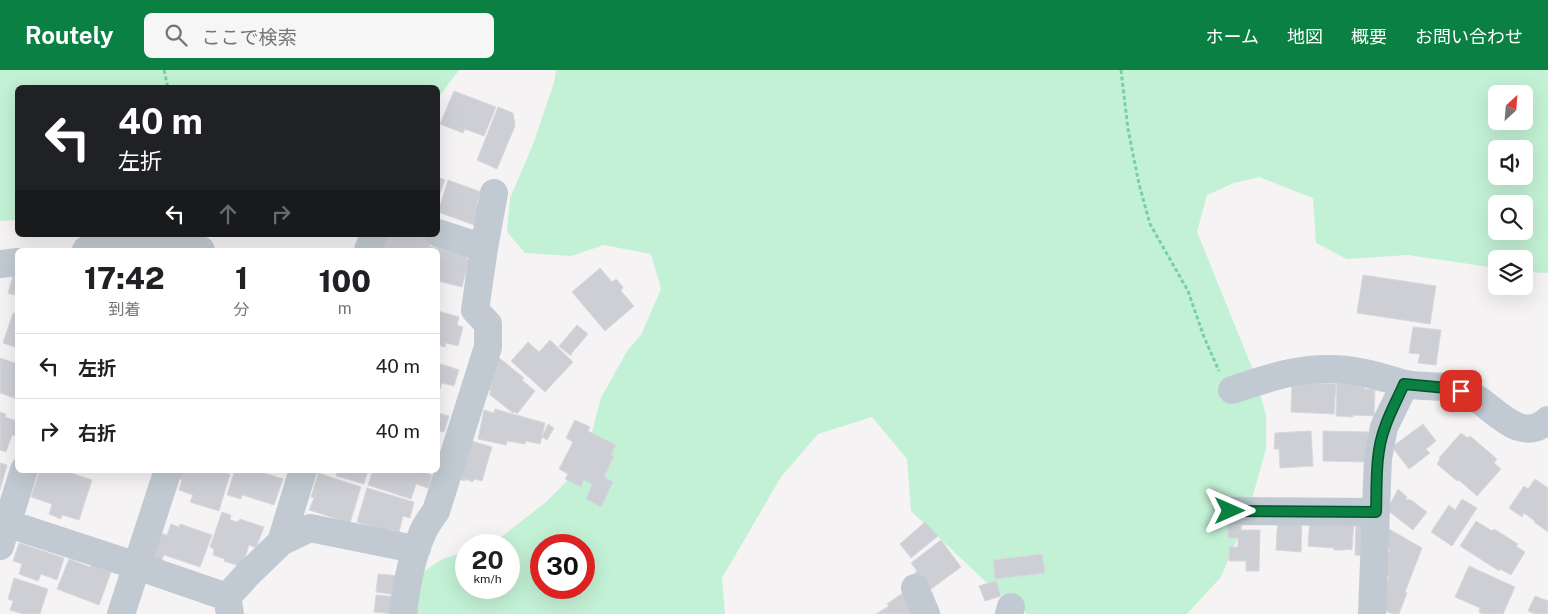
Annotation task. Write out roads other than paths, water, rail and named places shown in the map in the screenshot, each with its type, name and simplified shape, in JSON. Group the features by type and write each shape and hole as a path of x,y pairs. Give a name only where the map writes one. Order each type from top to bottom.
{"street":[{"path":"402,614 417,548 422,534 436,511 488,347 488,324 475,310 494,193"},
{"path":"440,233 484,248"},
{"path":"97,248 125,243 164,241 193,248"},
{"path":"0,264 15,262"},
{"path":"1232,390 1293,371 1314,369 1346,370 1384,377 1404,384 1461,391 1479,400 1506,421 1516,426 1529,428 1542,425 1548,420"},
{"path":"1372,614 1378,458 1384,427 1404,384"},
{"path":"23,473 3,530 137,566 229,606 247,575 281,542 310,528 417,548"},
{"path":"121,614 167,473"},
{"path":"281,542 301,473"},
{"path":"1230,511 1376,512"},
{"path":"915,588 926,614"}]}
